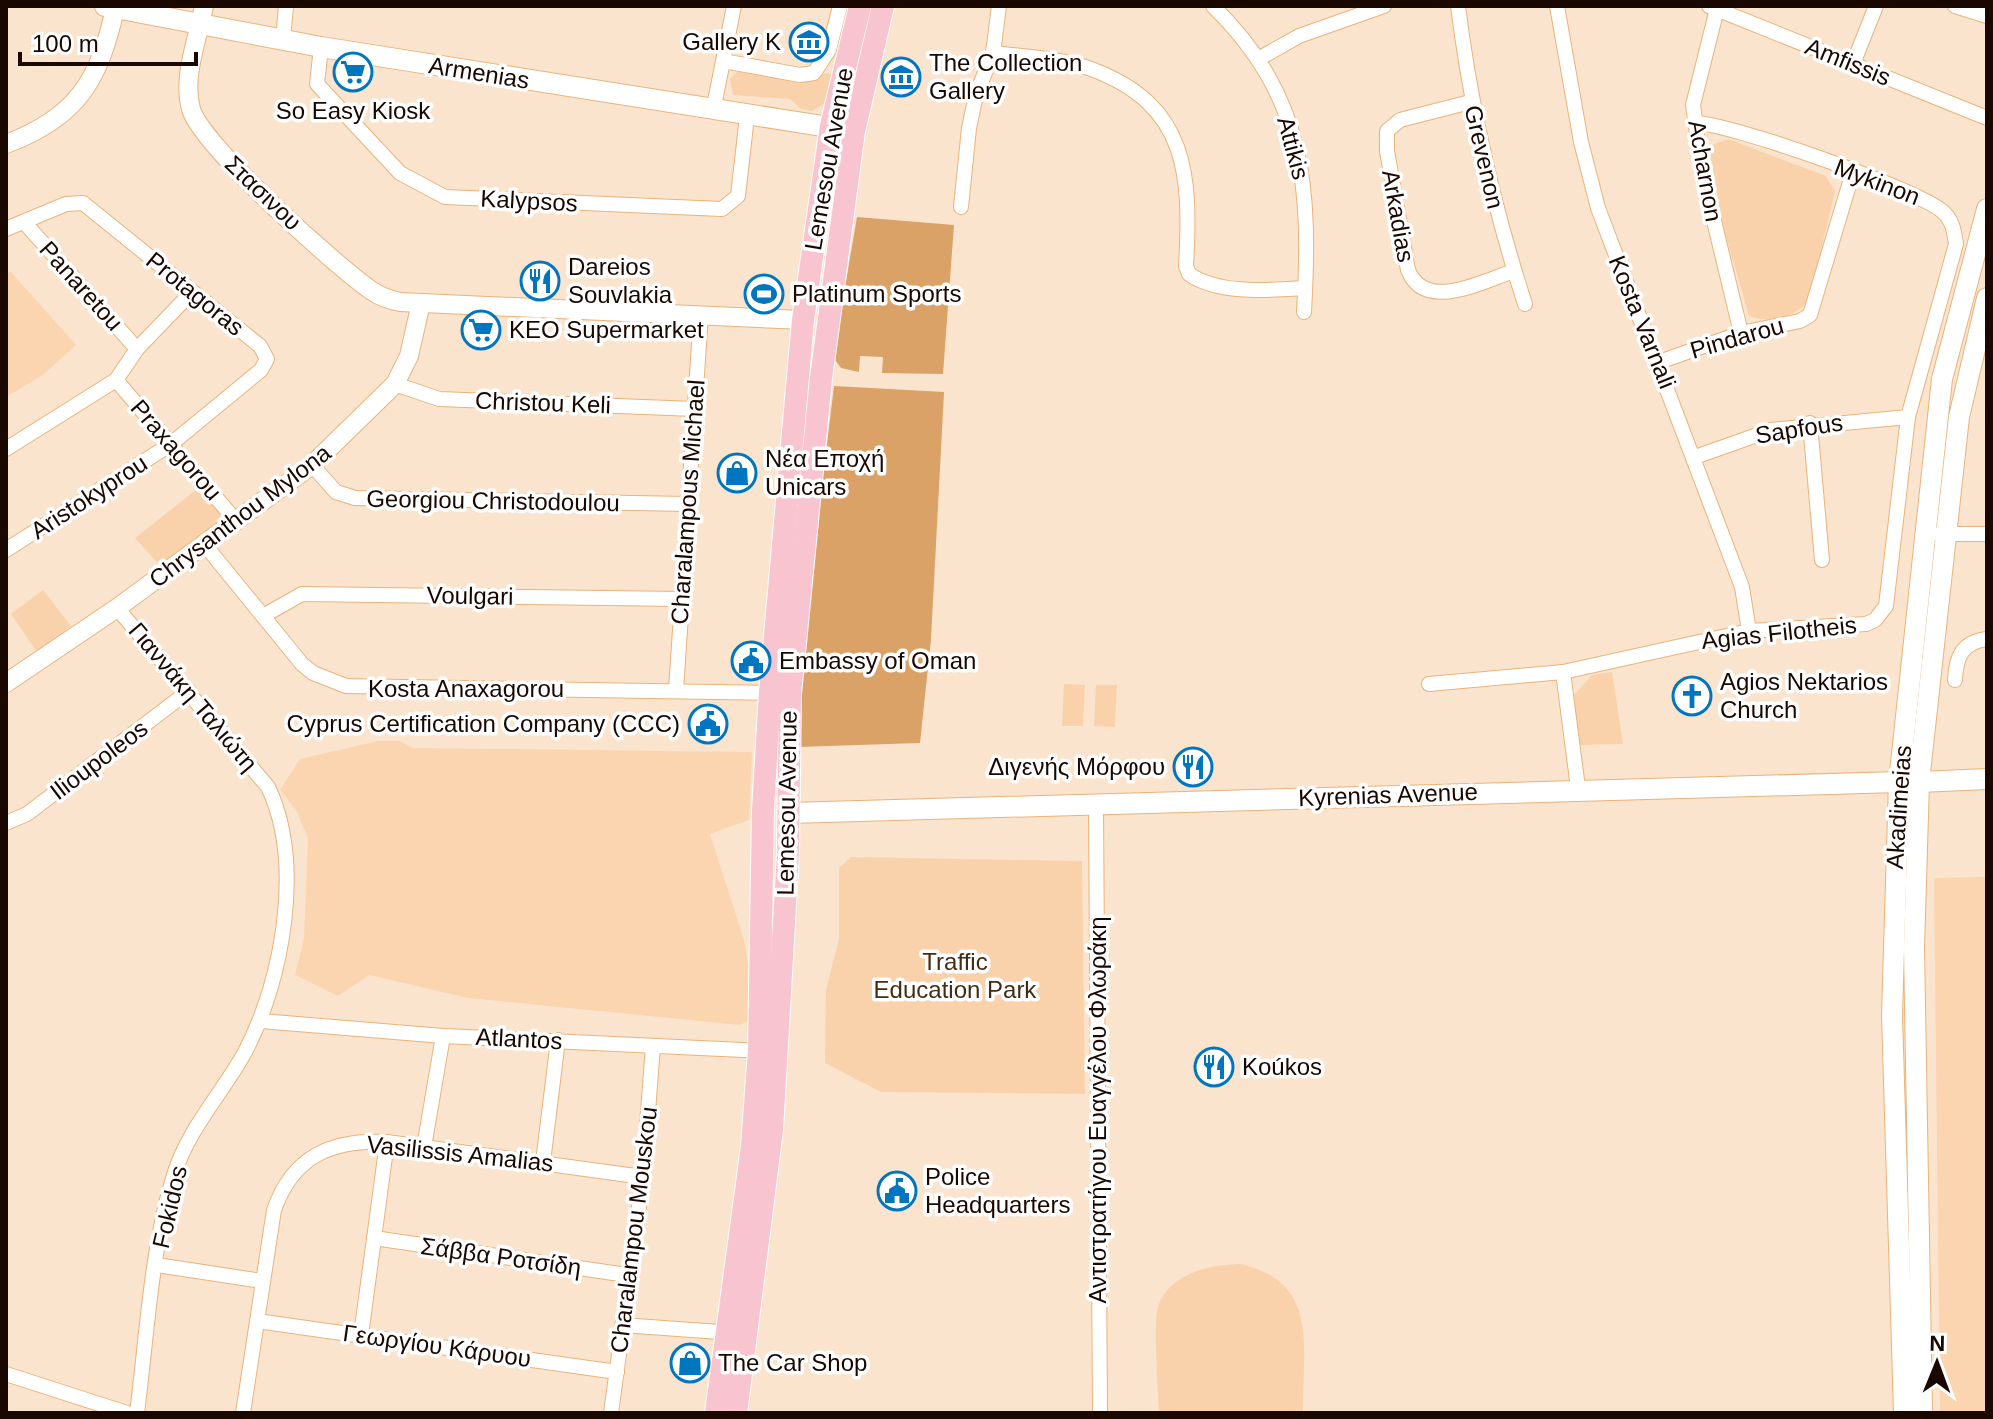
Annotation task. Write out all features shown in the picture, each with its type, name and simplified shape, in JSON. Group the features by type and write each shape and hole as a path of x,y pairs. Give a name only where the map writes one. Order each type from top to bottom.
{"main road":[{"name":"Lemesou Avenue","path":"736,1413 737,1333 752,1146 768,1051 789,813 780,693 803,320 831,126 860,6"},
{"name":"Lemesou Avenue","path":"768,1051 763,810 854,131 883,6"},
{"name":"Armenias","path":"110,7 202,15 283,40 321,47 854,131"},
{"name":"Akadimeias","path":"1904,1413 1892,1015 1925,533 1942,379 1987,209"},
{"name":"Akadimeias","path":"1922,1413 1909,782 1948,534 1959,417 1987,298"},
{"name":"Kyrenias Avenue","path":"789,813 1096,806 1578,788 1987,779"},
{"name":"Lemesou Avenue","path":"716,1413 737,1333"}],"street":[{"path":"283,40 286,6"},
{"path":"713,111 734,6"},
{"path":"723,61 800,75 814,73 829,50 840,6"},
{"path":"961,207 969,128 976,95 993,53 999,6"},
{"name":"Attikis","path":"1213,6 1260,58 1286,115 1303,181 1309,232 1304,312"},
{"path":"1260,58 1352,11 1384,6"},
{"name":"Grevenon","path":"1458,6 1470,102 1525,304"},
{"name":"Kosta Varnali","path":"1557,6 1589,178 1742,587 1749,631"},
{"path":"1853,64 1876,6"},
{"path":"1955,6 1987,16"},
{"path":"6,144 65,112 88,88 102,61 110,7"},
{"name":"Amfissis","path":"1713,7 1983,115"},
{"name":"Acharnon","path":"1713,7 1697,84 1695,123 1702,171 1741,333"},
{"name":"Στασινου","path":"202,15 190,69 189,97 202,132 303,232 367,287 391,300 421,303"},
{"name":"Kalypsos","path":"321,47 317,84 400,173 445,197 722,209 738,196 747,116"},
{"path":"993,53 1089,68 1128,88 1162,118 1185,168 1190,203 1186,266 1189,274 1213,284 1267,290 1305,288"},
{"name":"Arkadias","path":"1470,102 1400,120 1387,131 1387,151 1408,270 1417,285 1439,293 1514,271"},
{"name":"Mykinon","path":"1695,123 1736,129 1853,172 1927,201 1950,219 1956,244 1908,417"},
{"name":"Pindarou","path":"1659,362 1741,333 1800,321 1810,315 1853,172"},
{"name":"Protagoras","path":"6,229 66,204 83,203 260,346 267,359 261,370 171,444"},
{"name":"Panaretou","path":"24,222 137,349"},
{"path":"6,449 116,380 137,349 192,292"},
{"path":"421,303 803,320"},
{"name":"Chrysanthou Mylona","path":"6,683 117,608 312,465 395,384 409,356 421,303"},
{"name":"Charalampous Michael","path":"676,690 701,314"},
{"name":"Praxagorou","path":"116,380 236,521"},
{"name":"Christou Keli","path":"395,384 439,399 695,409"},
{"name":"Sapfous","path":"1695,457 1740,438 1810,423 1908,417"},
{"name":"Agias Filotheis","path":"1429,684 1563,672 1749,631 1866,624 1882,614 1889,594 1908,417"},
{"path":"1810,423 1822,560"},
{"name":"Aristokyprou","path":"6,550 171,444"},
{"name":"Georgiou Christodoulou","path":"312,465 329,486 344,497 688,504"},
{"path":"1925,533 1987,534"},
{"name":"Kosta Anaxagorou","path":"205,545 302,664 313,673 346,686 780,693"},
{"name":"Voulgari","path":"263,616 302,594 682,599"},
{"name":"Γιαννάκη Ταλιώτη","path":"117,608 268,787 284,830 286,871 279,953 261,1021"},
{"path":"1955,680 1959,654 1970,642 1987,639"},
{"path":"1563,672 1578,788"},
{"name":"Ilioupoleos","path":"6,823 27,814 189,691"},
{"name":"Αντιστρατήγου Ευαγγέλου Φλωράκη","path":"1096,806 1100,1413"},
{"name":"Atlantos","path":"261,1021 443,1036 768,1051"},
{"name":"Fokidos","path":"137,1413 157,1265 176,1169 261,1021"},
{"path":"424,1147 443,1036"},
{"path":"543,1162 558,1040"},
{"name":"Charalampou Mouskou","path":"611,1413 627,1275 643,1177 653,1046"},
{"path":"361,1335 387,1142"},
{"name":"Vasilissis Amalias","path":"243,1413 274,1210 286,1181 315,1156 347,1143 387,1142 643,1177"},
{"name":"Σάββα Ροτσίδη","path":"374,1238 627,1275"},
{"path":"157,1265 262,1281"},
{"name":"Γεωργίου Κάρυου","path":"257,1321 617,1372"},
{"path":"622,1325 737,1333"},
{"path":"6,1374 127,1413"}],"shaded area":[{"path":"857,217 954,225 943,374 882,373 883,357 860,356 859,372 841,368 833,357"},
{"path":"10,271 76,345 44,374 6,397 6,275"},
{"path":"834,386 944,392 931,639 920,743 797,747 801,659"},
{"path":"378,741 400,741 413,748 752,752 749,820 710,834 744,940 751,981 751,1019 740,1025 468,998 369,975 338,996 295,975 304,939 308,838 296,810 280,790 300,759"},
{"path":"1987,877 1987,1413 1940,1413 1934,878"}],"green space":[{"path":"738,71 811,82 825,73 832,74 829,101 812,111 801,109 790,99 733,95 730,79"},
{"path":"1728,139 1826,176 1835,191 1809,301 1781,318 1749,316 1723,226 1710,153 1712,145"},
{"path":"201,486 231,520 164,570 135,538"},
{"path":"43,590 71,626 37,652 11,614"},
{"path":"1612,672 1623,744 1578,745 1574,695 1592,675"},
{"path":"1064,684 1085,685 1083,726 1062,726"},
{"path":"1096,685 1117,685 1115,727 1094,726"},
{"name":"Traffic Education Park","path":"851,857 1082,861 1085,1094 881,1092 825,1063 826,990 839,939 839,868"},
{"path":"1240,1264 1266,1273 1284,1286 1295,1302 1302,1321 1304,1342 1303,1413 1159,1413 1156,1327 1163,1295 1192,1273 1216,1266"}],"place":[{"name":"Gallery K","path":"809,42"},
{"name":"So Easy Kiosk","path":"353,72"},
{"name":"The Collection Gallery","path":"901,77"},
{"name":"Dareios Souvlakia","path":"540,281"},
{"name":"Platinum Sports","path":"764,294"},
{"name":"KEO Supermarket","path":"481,330"},
{"name":"Νέα Εποχή Unicars","path":"737,473"},
{"name":"Embassy of Oman","path":"751,661"},
{"name":"Agios Nektarios Church","path":"1692,696"},
{"name":"Cyprus Certification Company (CCC)","path":"708,724"},
{"name":"Διγενής Μόρφου","path":"1193,767"},
{"name":"Koúkos","path":"1214,1067"},
{"name":"Police Headquarters","path":"897,1191"},
{"name":"The Car Shop","path":"690,1363"}]}
